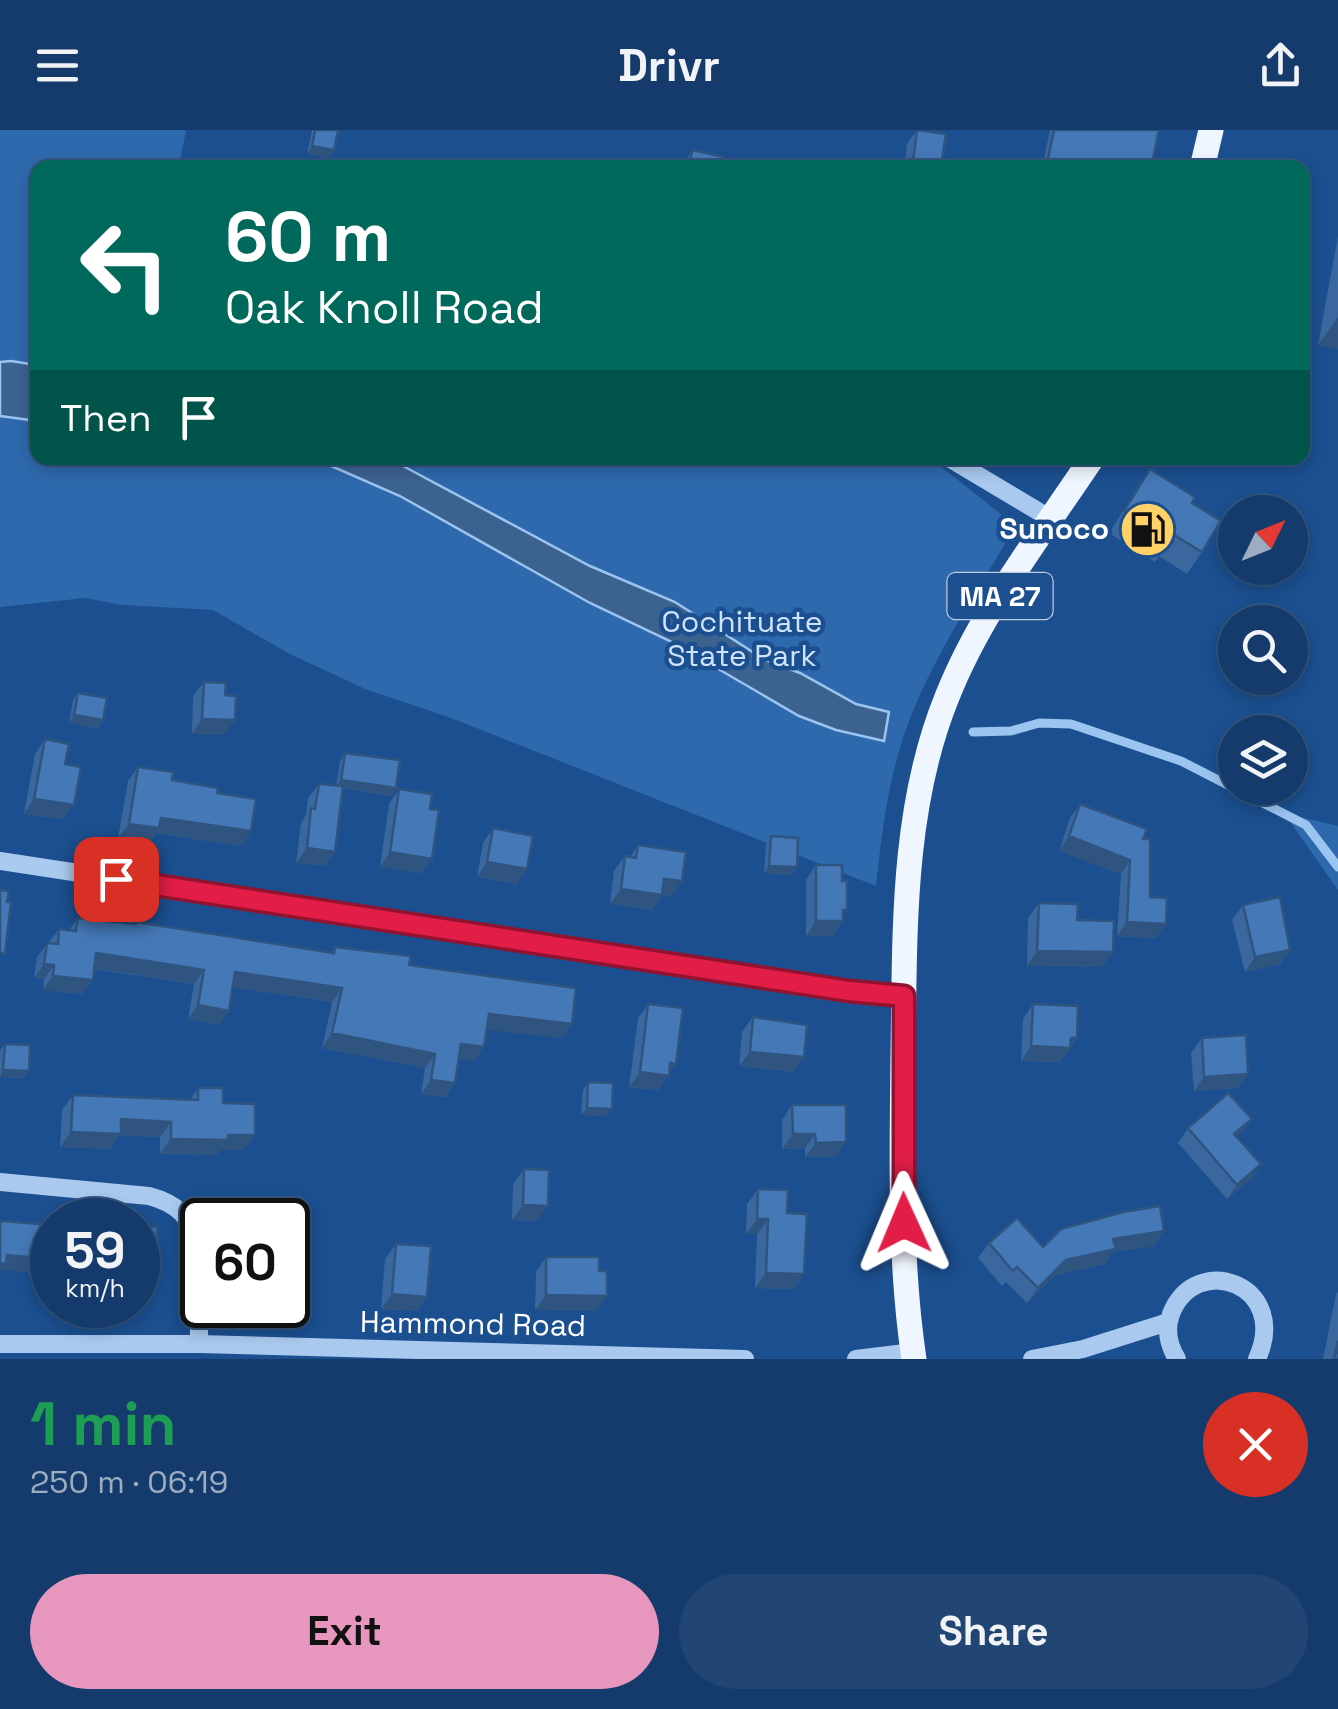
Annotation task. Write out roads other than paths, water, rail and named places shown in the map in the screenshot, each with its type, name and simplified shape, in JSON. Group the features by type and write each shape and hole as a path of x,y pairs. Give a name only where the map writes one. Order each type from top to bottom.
{"main road":[{"path":"1204,160 1210,130"},
{"name":"MA 27","path":"914,1355 904,1260 904,996 912,844 930,745 972,642 1087,465"}],"street":[{"path":"960,465 1051,520"},
{"path":"0,861 849,991 904,996"},
{"path":"0,1182 149,1196 181,1211 198,1244 199,1344"},
{"path":"1176,1359 1167,1338 1176,1301 1209,1280 1229,1282 1246,1290 1260,1304 1266,1323 1265,1342 1258,1359"},
{"path":"1032,1359 1168,1322"},
{"name":"Hammond Road","path":"0,1344 199,1344 745,1359"},
{"path":"856,1359 914,1355"}],"waterway":[{"path":"973,732 1011,731 1039,723 1071,724 1181,761 1306,825 1338,867"}],"place":[{"name":"Sunoco","path":"1148,529"}],"park label":[{"name":"Cochituate State Park","path":"742,639"}]}
